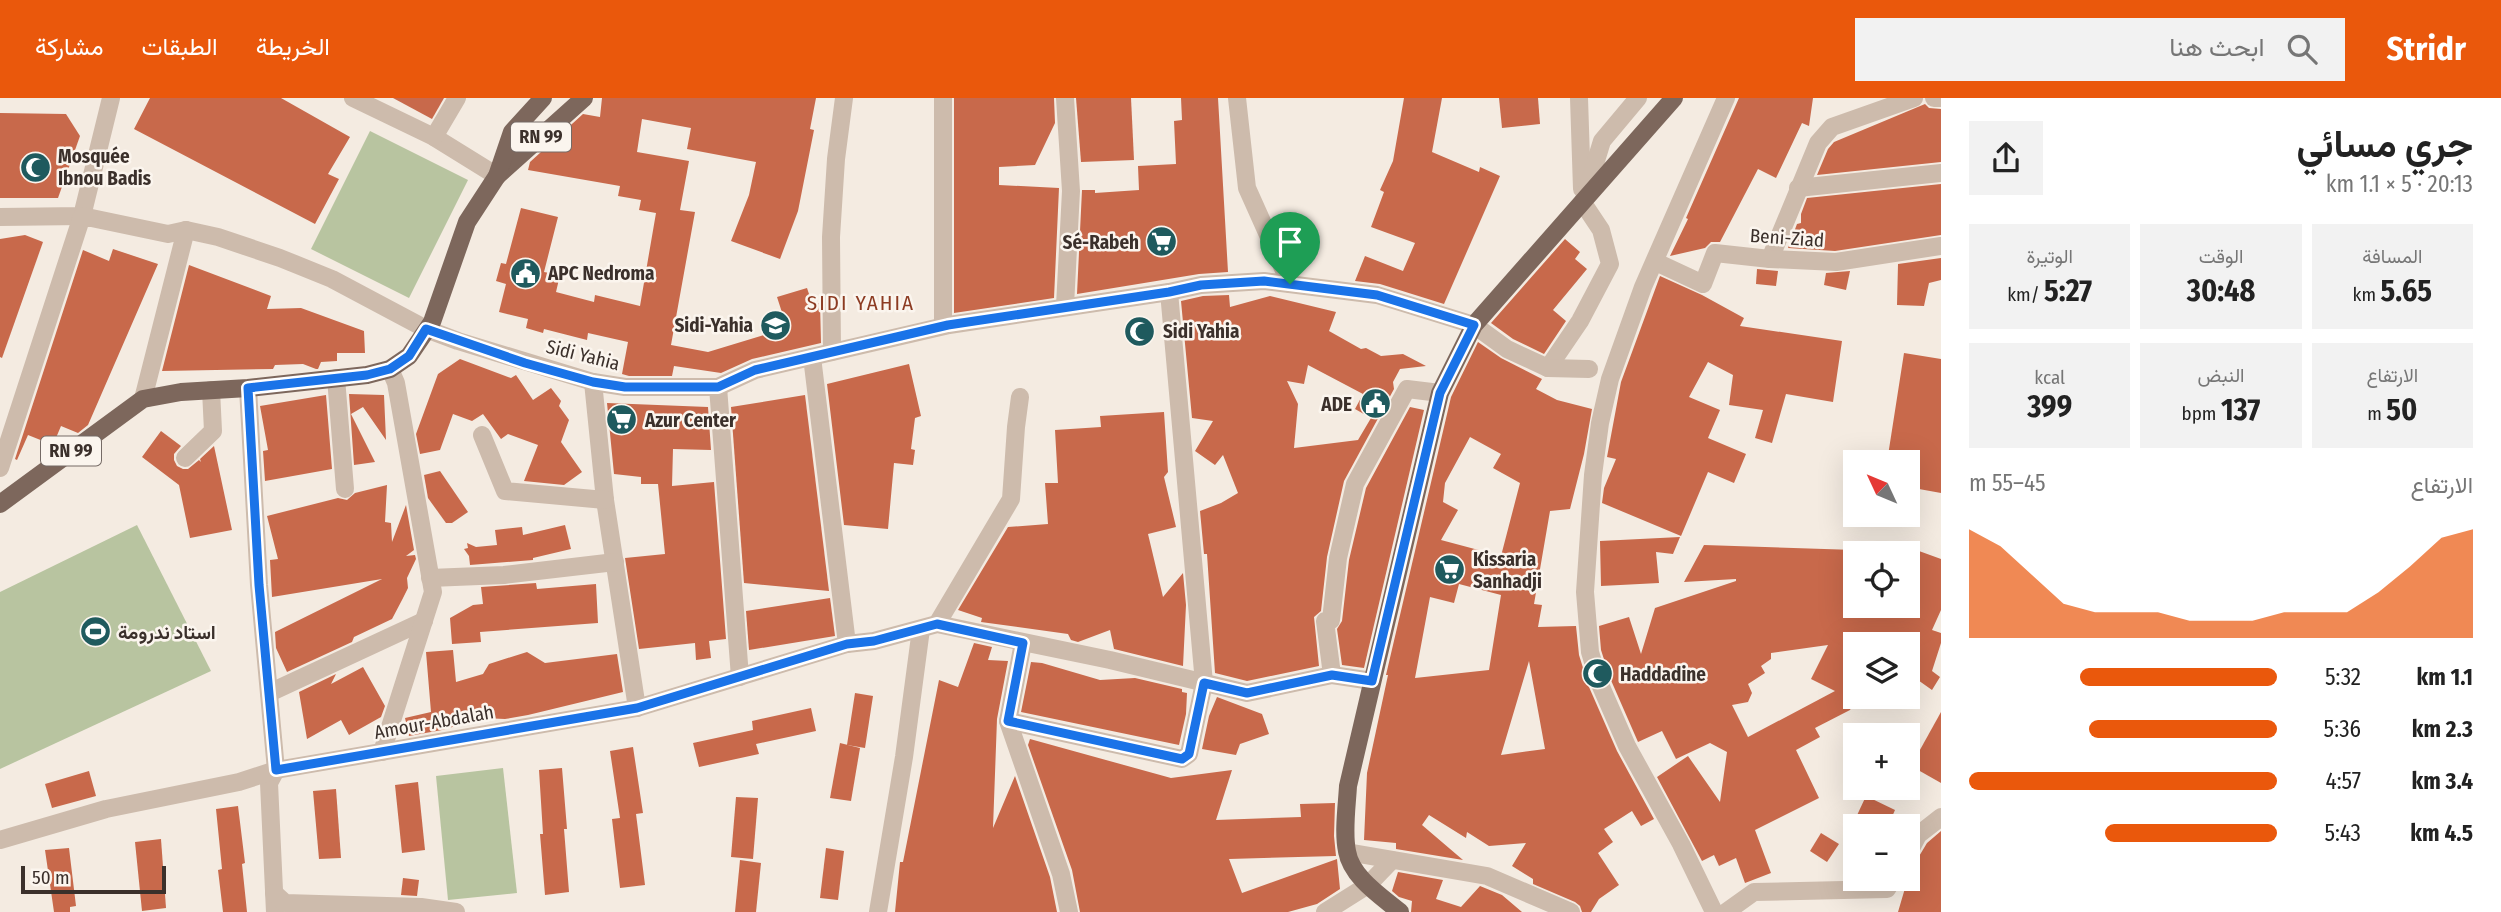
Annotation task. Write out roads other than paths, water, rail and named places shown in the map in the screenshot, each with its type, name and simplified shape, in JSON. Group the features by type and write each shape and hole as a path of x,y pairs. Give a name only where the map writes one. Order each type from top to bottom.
{"main road":[{"name":"RN 99","path":"0,504 143,399 181,392 336,378 390,369 409,356 432,322 467,222 497,176 512,132 543,98"},
{"name":"RN 99","path":"497,176 584,98"},
{"path":"1400,912 1368,885 1353,866 1347,852 1348,786 1440,393 1474,325 1674,98"}],"street":[{"path":"0,468 82,216 111,98"},
{"path":"353,98 433,136 497,176"},
{"path":"433,136 457,98"},
{"path":"832,352 831,237 836,159 844,98"},
{"path":"943,98 943,326"},
{"path":"1065,98 1072,191 1065,306"},
{"path":"1237,98 1247,188 1290,284"},
{"path":"1548,368 1580,321 1610,264 1601,230 1583,203 1579,98"},
{"path":"1583,203 1602,141 1637,98"},
{"path":"1714,912 1681,844 1627,746 1599,682 1590,652 1584,592 1593,475 1609,379 1620,345 1726,98"},
{"path":"1770,260 1818,143 1832,127 1914,98"},
{"path":"1934,98 1941,98"},
{"path":"1798,188 1941,173"},
{"name":"Sidi Yahia","path":"0,217 82,216 168,234 186,230 218,237 332,279 426,329 525,363 593,382 625,387 718,387 755,370 943,326 1214,284 1264,281 1377,295 1474,325 1507,349 1548,368"},
{"path":"143,399 186,230"},
{"name":"Beni-Ziad","path":"1656,261 1703,284 1715,253 1770,260 1836,262 1941,246"},
{"path":"1008,721 1182,759 1189,754 1204,683 1169,292"},
{"path":"812,357 847,644"},
{"path":"1548,368 1589,369"},
{"path":"382,752 433,592 396,383 390,369"},
{"path":"336,378 345,489"},
{"path":"593,382 606,499 637,708"},
{"path":"718,387 740,677"},
{"path":"248,388 259,585 276,770 269,783 275,912"},
{"path":"1332,675 1325,621 1331,620 1338,558 1355,484 1407,389 1440,393"},
{"path":"185,458 213,431 211,390"},
{"path":"878,912 929,626 1011,499 1020,397"},
{"path":"482,435 505,491 606,499"},
{"path":"430,578 504,575 615,562"},
{"path":"269,693 424,621"},
{"path":"929,626 1110,660 1247,693 1332,675 1372,681"},
{"name":"Amour-Abdalah","path":"0,840 106,809 239,782 276,770 637,708 847,644 874,641 929,626"},
{"path":"1023,643 1008,721 1062,874 1069,912"},
{"path":"1920,833 1941,817"},
{"path":"1347,852 1487,876 1571,912"},
{"path":"1325,912 1368,885 1392,860"},
{"path":"1726,912 1754,892 1843,887"},
{"path":"274,893 285,903 421,907 456,912"}],"place":[{"name":"Mosquée Ibnou Badis","path":"35,167"},
{"name":"Sé-Rabeh","path":"1162,242"},
{"name":"APC Nedroma","path":"525,273"},
{"name":"Sidi-Yahia","path":"776,325"},
{"name":"Sidi Yahia","path":"1140,331"},
{"name":"ADE","path":"1375,404"},
{"name":"Azur Center","path":"622,420"},
{"name":"Kissaria Sanhadji","path":"1450,570"},
{"name":"استاد ندرومة","path":"95,632"},
{"name":"Haddadine","path":"1597,674"}],"district":[{"name":"SIDI YAHIA","path":"861,303"}]}
